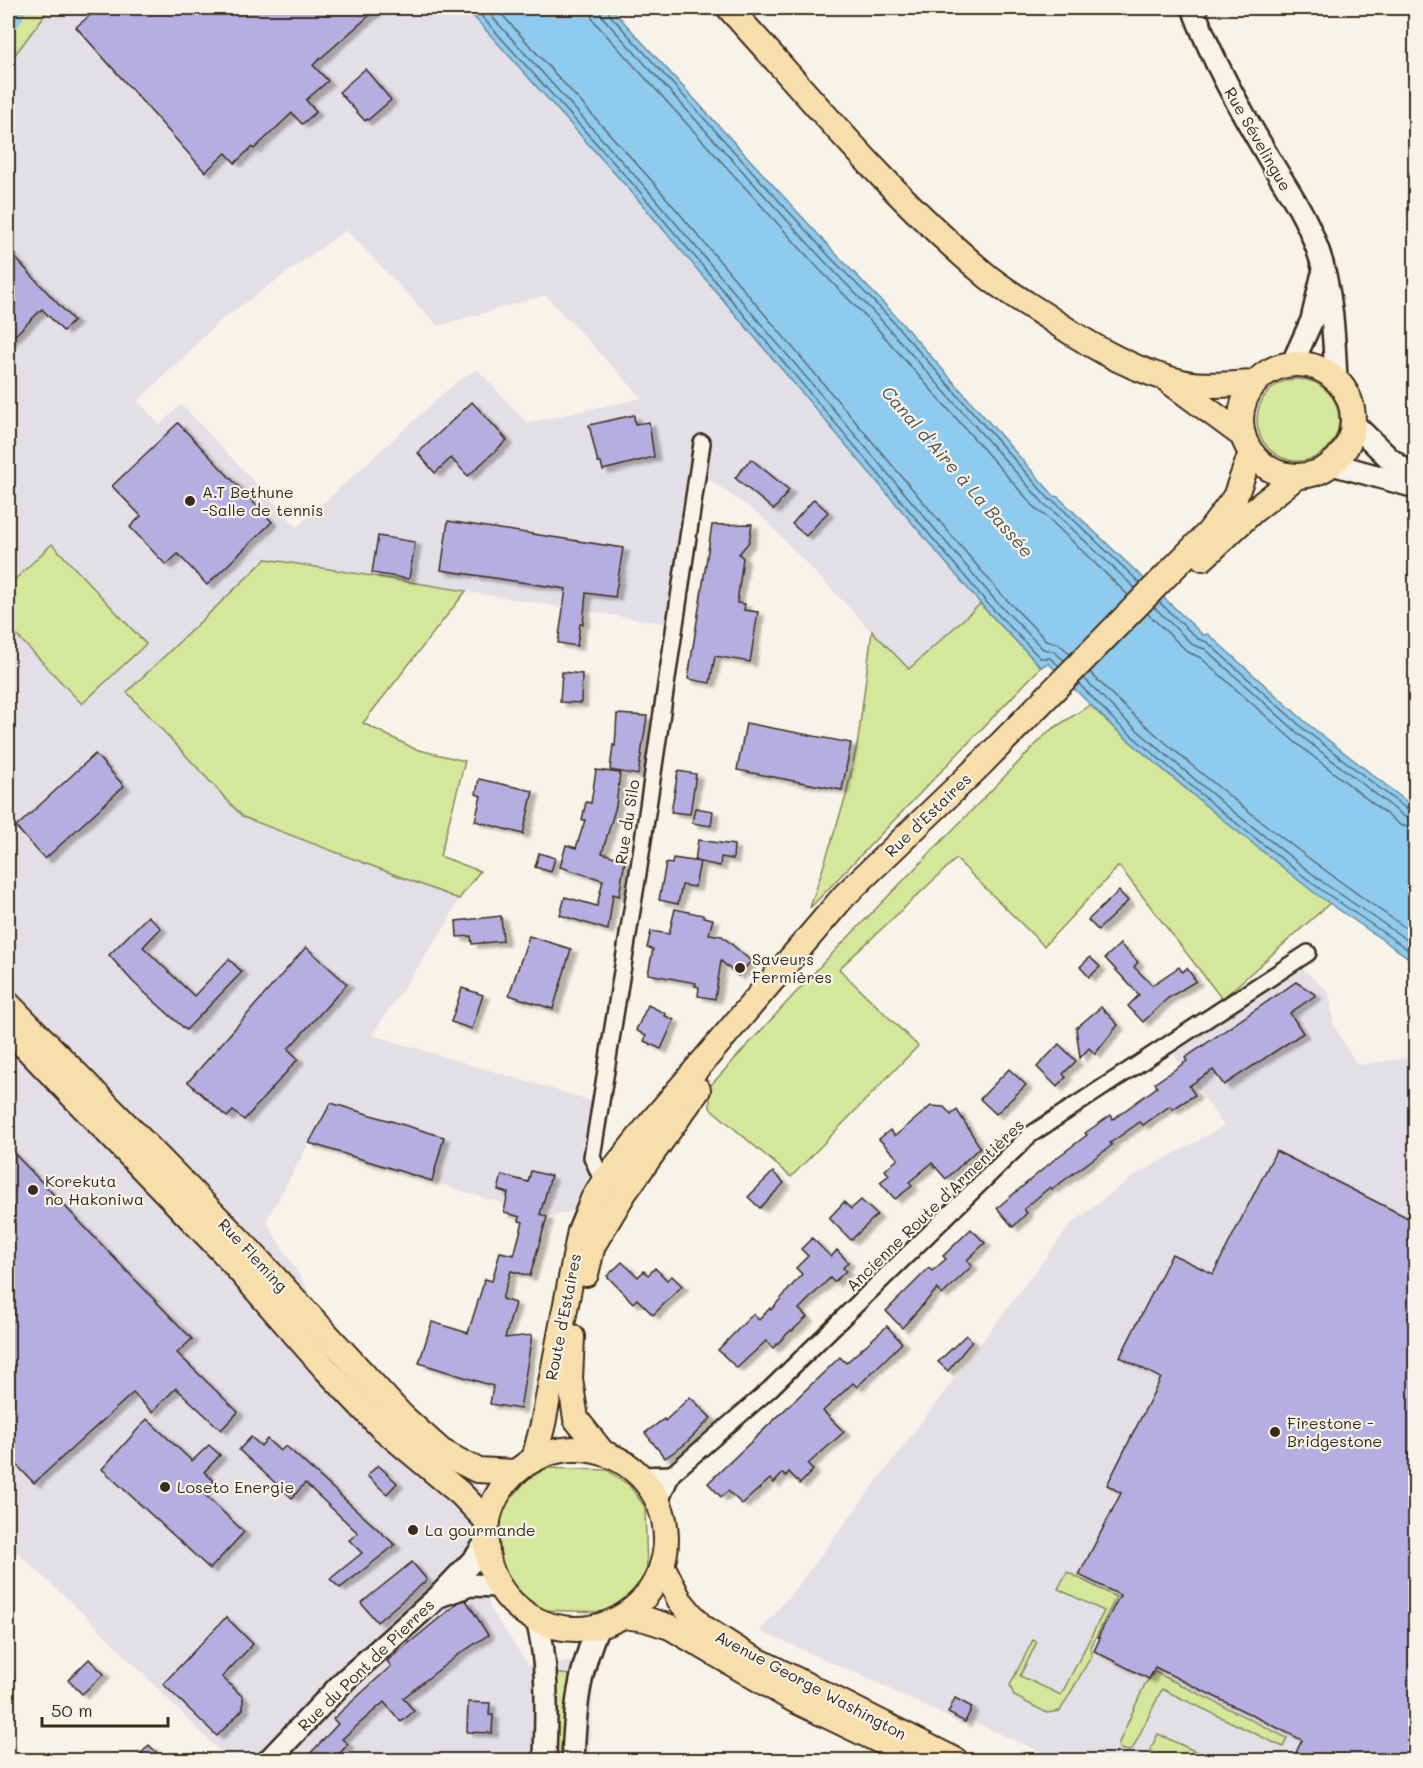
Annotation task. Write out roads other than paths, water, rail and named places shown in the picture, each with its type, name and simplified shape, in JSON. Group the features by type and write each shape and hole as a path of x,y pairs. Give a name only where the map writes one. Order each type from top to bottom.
{"main road":[{"path":"729,8 890,185 988,278 1077,336 1129,364 1187,383 1219,385 1254,383"},
{"name":"Rue Sévelingue","path":"1193,8 1205,40 1233,99 1305,219 1315,241 1331,306 1336,380"},
{"name":"Rue Sévelingue","path":"1292,364 1312,320 1323,271"},
{"path":"615,1186 853,909 1173,578 1234,497 1246,444 1240,422 1242,408 1246,395 1254,383 1271,371 1292,364 1315,368 1336,380 1345,392 1351,407 1353,423 1347,446 1332,464 1315,474 1296,477 1283,475 1260,463 1246,444 1161,375"},
{"path":"1353,423 1389,458 1416,479"},
{"path":"1332,464 1416,487"},
{"path":"1173,578 1217,546 1253,511 1296,477"},
{"name":"Rue Fleming","path":"8,1004 208,1208 410,1423 441,1451 477,1470 525,1466"},
{"name":"Rue Fleming","path":"9,1033 224,1253 324,1367 381,1427 462,1494 487,1532"},
{"name":"Route d'Estaires","path":"602,1452 576,1419 570,1379 573,1320 593,1245 615,1186"},
{"name":"Route d'Estaires","path":"525,1466 543,1424 580,1231 593,1199 615,1186"},
{"path":"567,1449 602,1452 628,1465 639,1475 659,1504 666,1534 662,1564 655,1582 644,1598 624,1616 599,1625 578,1629 557,1627 537,1620 517,1606 500,1586 493,1574 487,1532 498,1495 525,1466 550,1453 567,1449"},
{"name":"Rue du Pont de Pierres","path":"268,1761 345,1680 439,1596 476,1557 487,1532"},
{"name":"Avenue George Washington","path":"662,1564 680,1601 701,1626 743,1653 956,1761"},
{"name":"Rue du Pont de Pierres","path":"439,1596 470,1585 500,1586"},
{"name":"Avenue George Washington","path":"624,1616 645,1619 670,1627 794,1700 919,1761"},
{"path":"537,1620 544,1666 545,1761"},
{"path":"573,1761 574,1721 579,1682 599,1625"}],"street":[{"name":"Rue du Silo","path":"615,1186 599,1173 592,1157 639,867 702,443"},
{"name":"Ancienne Route d'Armentières","path":"659,1504 674,1473 770,1389 1030,1136 1308,953"},
{"path":"639,1475 674,1473"}],"water":[{"name":"Canal d'Aire à La Bassée","path":"466,8 611,8 891,311 1054,496 1058,497 1203,635 1208,634 1309,725 1415,808 1415,962 1316,894 1217,815 1114,728 1048,663 1041,667 985,609 635,196"}],"waterway":[{"path":"8,14 11,8"}],"place":[{"name":"A.T Bethune -Salle de tennis","path":"190,501"},
{"name":"Saveurs Fermières","path":"740,968"},
{"name":"Korekuta no Hakoniwa","path":"33,1190"},
{"name":"Firestone - Bridgestone","path":"1275,1432"},
{"name":"Loseto Energie","path":"165,1487"},
{"name":"La gourmande","path":"413,1530"}]}
